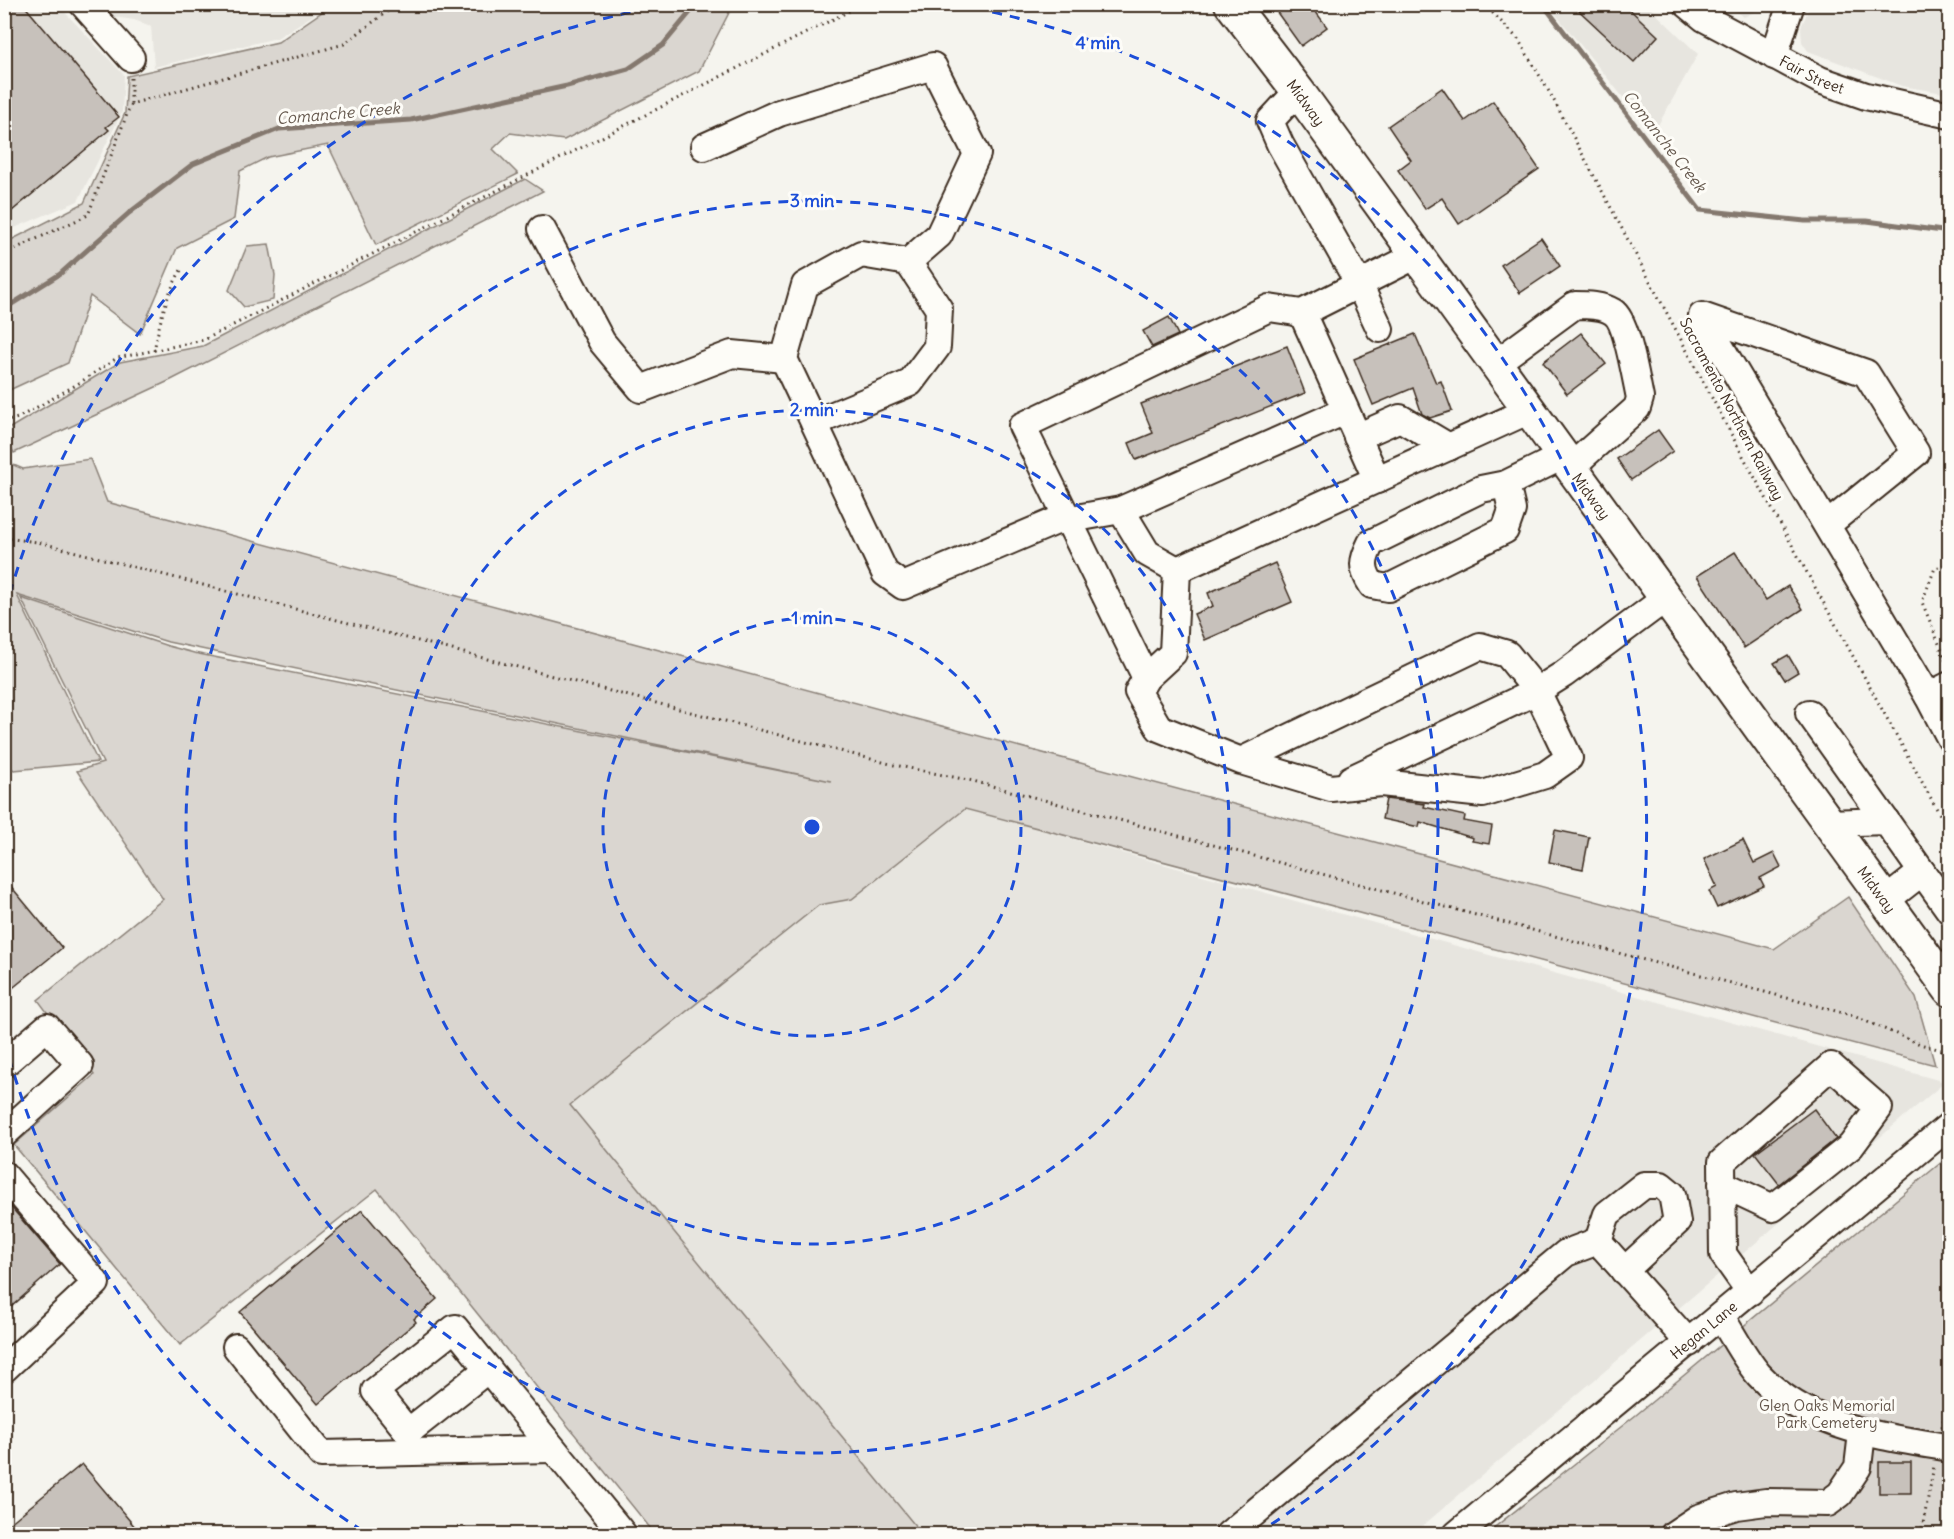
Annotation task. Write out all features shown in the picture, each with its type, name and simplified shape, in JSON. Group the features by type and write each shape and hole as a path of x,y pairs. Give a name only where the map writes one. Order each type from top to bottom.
{"main road":[{"name":"Midway","path":"1231,4 1298,91 1950,990"}],"street":[{"path":"83,4 131,58"},
{"name":"Fair Street","path":"1687,4 1704,18 1820,80 1866,96 1950,115"},
{"path":"1774,56 1791,4"},
{"path":"704,147 779,113 933,66 977,154 939,235 908,262"},
{"path":"1298,91 1270,121 1280,144 1359,284 1380,329"},
{"path":"542,229 602,342 641,389 732,354 784,359"},
{"path":"814,423 910,383 937,347 939,309 908,262 861,254 805,285 784,359 814,423 885,573 903,586 1054,522 1121,510 1345,411"},
{"path":"1146,678 1022,426 1269,308 1302,313 1417,255"},
{"path":"1496,363 1575,304 1598,306 1613,312 1622,322 1640,398 1637,408 1567,461 1506,484 1481,489 1371,543 1364,558 1365,574 1372,585 1388,588 1505,530 1512,510 1506,484"},
{"path":"1302,313 1377,480"},
{"path":"1827,525 1916,453 1866,373 1702,316 1827,525 1939,690 1950,738"},
{"path":"1177,570 1530,410"},
{"path":"1357,437 1400,418 1449,447"},
{"path":"1121,510 1147,553 1177,570"},
{"path":"1177,570 1173,653 1146,678 1138,692 1158,728 1241,760 1331,788 1381,783 1483,794 1545,775 1569,758 1537,691 1507,654 1480,646 1241,760"},
{"path":"1331,788 1537,691 1564,674 1666,598"},
{"path":"1809,713 1950,911"},
{"path":"1828,823 1886,821"},
{"path":"1885,901 1922,872"},
{"path":"4,1064 47,1027 80,1065 4,1134"},
{"path":"1722,1184 1773,1208 1851,1146 1879,1108 1831,1066 1722,1161 1722,1184 1723,1254 1750,1292"},
{"name":"Hegan Lane","path":"1457,1534 1950,1125"},
{"path":"4,1175 96,1283 4,1369"},
{"path":"1598,1241 1607,1214 1644,1185 1661,1185 1672,1194 1677,1222 1624,1271"},
{"path":"1598,1241 1689,1343"},
{"path":"1229,1534 1566,1253 1598,1241"},
{"path":"1720,1317 1758,1374 1787,1399 1815,1416 1862,1433 1942,1446"},
{"path":"409,1442 375,1391 455,1328 622,1534"},
{"path":"236,1347 321,1454 409,1442 553,1449"},
{"path":"409,1442 488,1369"},
{"path":"1674,1534 1698,1518 1736,1506 1766,1502 1828,1503 1840,1494 1858,1467 1862,1433"}],"path":[{"path":"131,104 344,44 397,4"},
{"path":"4,422 18,418 67,391 117,358 204,340 863,4"},
{"name":"Sacramento Northern Railway","path":"1484,4 1518,39 1551,95 1737,445 1950,833"},
{"path":"4,254 88,215 131,104 131,58"},
{"path":"154,351 160,319 170,287 183,267"},
{"path":"4,538 38,542 894,765 973,781 1851,1015 1920,1044 1941,1050 1948,1046"},
{"path":"1950,564 1935,568 1922,602 1944,656 1950,654"},
{"path":"1950,1320 1950,1328"},
{"path":"1921,1534 1942,1446 1950,1388"}],"shaded area":[{"path":"1811,4 1949,5 1949,94 1902,86 1808,51 1802,42 1801,27"},
{"path":"5,5 58,5 124,75 122,112 78,201 5,232"},
{"path":"103,5 329,5 277,38 154,67 151,26 134,20 114,17"},
{"path":"1548,5 1647,5 1698,54 1653,134"},
{"path":"1725,5 1764,5 1744,17"},
{"path":"965,809 1945,1082 1413,1534 922,1534 570,1105 819,905 852,899"}],"green space":[{"path":"332,5 733,5 699,71 564,140 510,133 493,149 518,174 376,245 328,145 268,157 240,171 234,219 177,248 140,334 90,296 68,363 5,392 5,243 84,203 125,113 127,76 278,42"},
{"path":"525,179 543,191 171,380 14,453 5,436 5,431 120,362 203,346"},
{"path":"269,244 275,275 273,300 244,307 229,290 247,246"},
{"path":"90,459 107,502 1774,949 1848,897 1916,998 1935,1065 965,809 852,899 819,905 570,1105 922,1534 655,1534 377,1189 180,1345 14,1145 94,1075 38,1000 163,899 77,771 103,763 21,598 194,653 831,781 168,642 17,595 98,762 14,770 4,762 4,461 23,469"},
{"name":"Glen Oaks Memorial Park Cemetery","path":"1949,1156 1949,1534 1486,1534 1636,1415"}],"building":[{"path":"4,4 23,4 119,117 106,127 109,130 12,211 4,202"},
{"path":"1271,4 1310,4 1327,27 1301,46"},
{"path":"1572,4 1624,4 1658,36 1634,62"},
{"path":"1442,88 1465,121 1493,101 1539,169 1459,224 1442,198 1425,209 1398,170 1411,160 1388,126"},
{"path":"1541,238 1560,266 1520,293 1501,265"},
{"path":"1169,317 1178,335 1152,347 1143,331"},
{"path":"1581,333 1606,364 1567,394 1543,362"},
{"path":"1415,334 1436,383 1441,381 1452,411 1430,418 1422,414 1413,388 1373,405 1354,359"},
{"path":"1287,346 1305,393 1136,460 1129,443 1153,433 1141,404"},
{"path":"1658,430 1673,451 1631,480 1617,459"},
{"path":"1735,552 1766,600 1788,586 1803,609 1744,648 1697,576"},
{"path":"1275,563 1292,602 1205,640 1194,614 1213,606 1208,593"},
{"path":"1788,655 1798,672 1785,680 1774,663"},
{"path":"1386,799 1425,804 1424,807 1465,816 1464,821 1492,826 1489,844 1472,841 1473,838 1420,822 1419,827 1382,819"},
{"path":"1555,830 1589,837 1583,869 1549,862"},
{"path":"1743,840 1754,863 1774,853 1781,867 1760,878 1764,886 1717,908 1709,891 1717,887 1704,859"},
{"path":"4,878 62,948 4,995"},
{"path":"1814,1109 1836,1139 1779,1184 1755,1153"},
{"path":"4,1199 60,1264 4,1313"},
{"path":"362,1210 437,1299 414,1319 416,1322 318,1404 240,1312"},
{"path":"1879,1462 1911,1462 1911,1493 1879,1493"},
{"path":"82,1464 141,1534 4,1534 4,1528"}],"waterway":[{"name":"Comanche Creek","path":"4,309 60,274 129,213 193,164 279,129 411,120 567,86 628,69 663,45 697,4"},
{"name":"Comanche Creek","path":"1543,4 1700,210 1805,221 1867,221 1950,232"}]}
